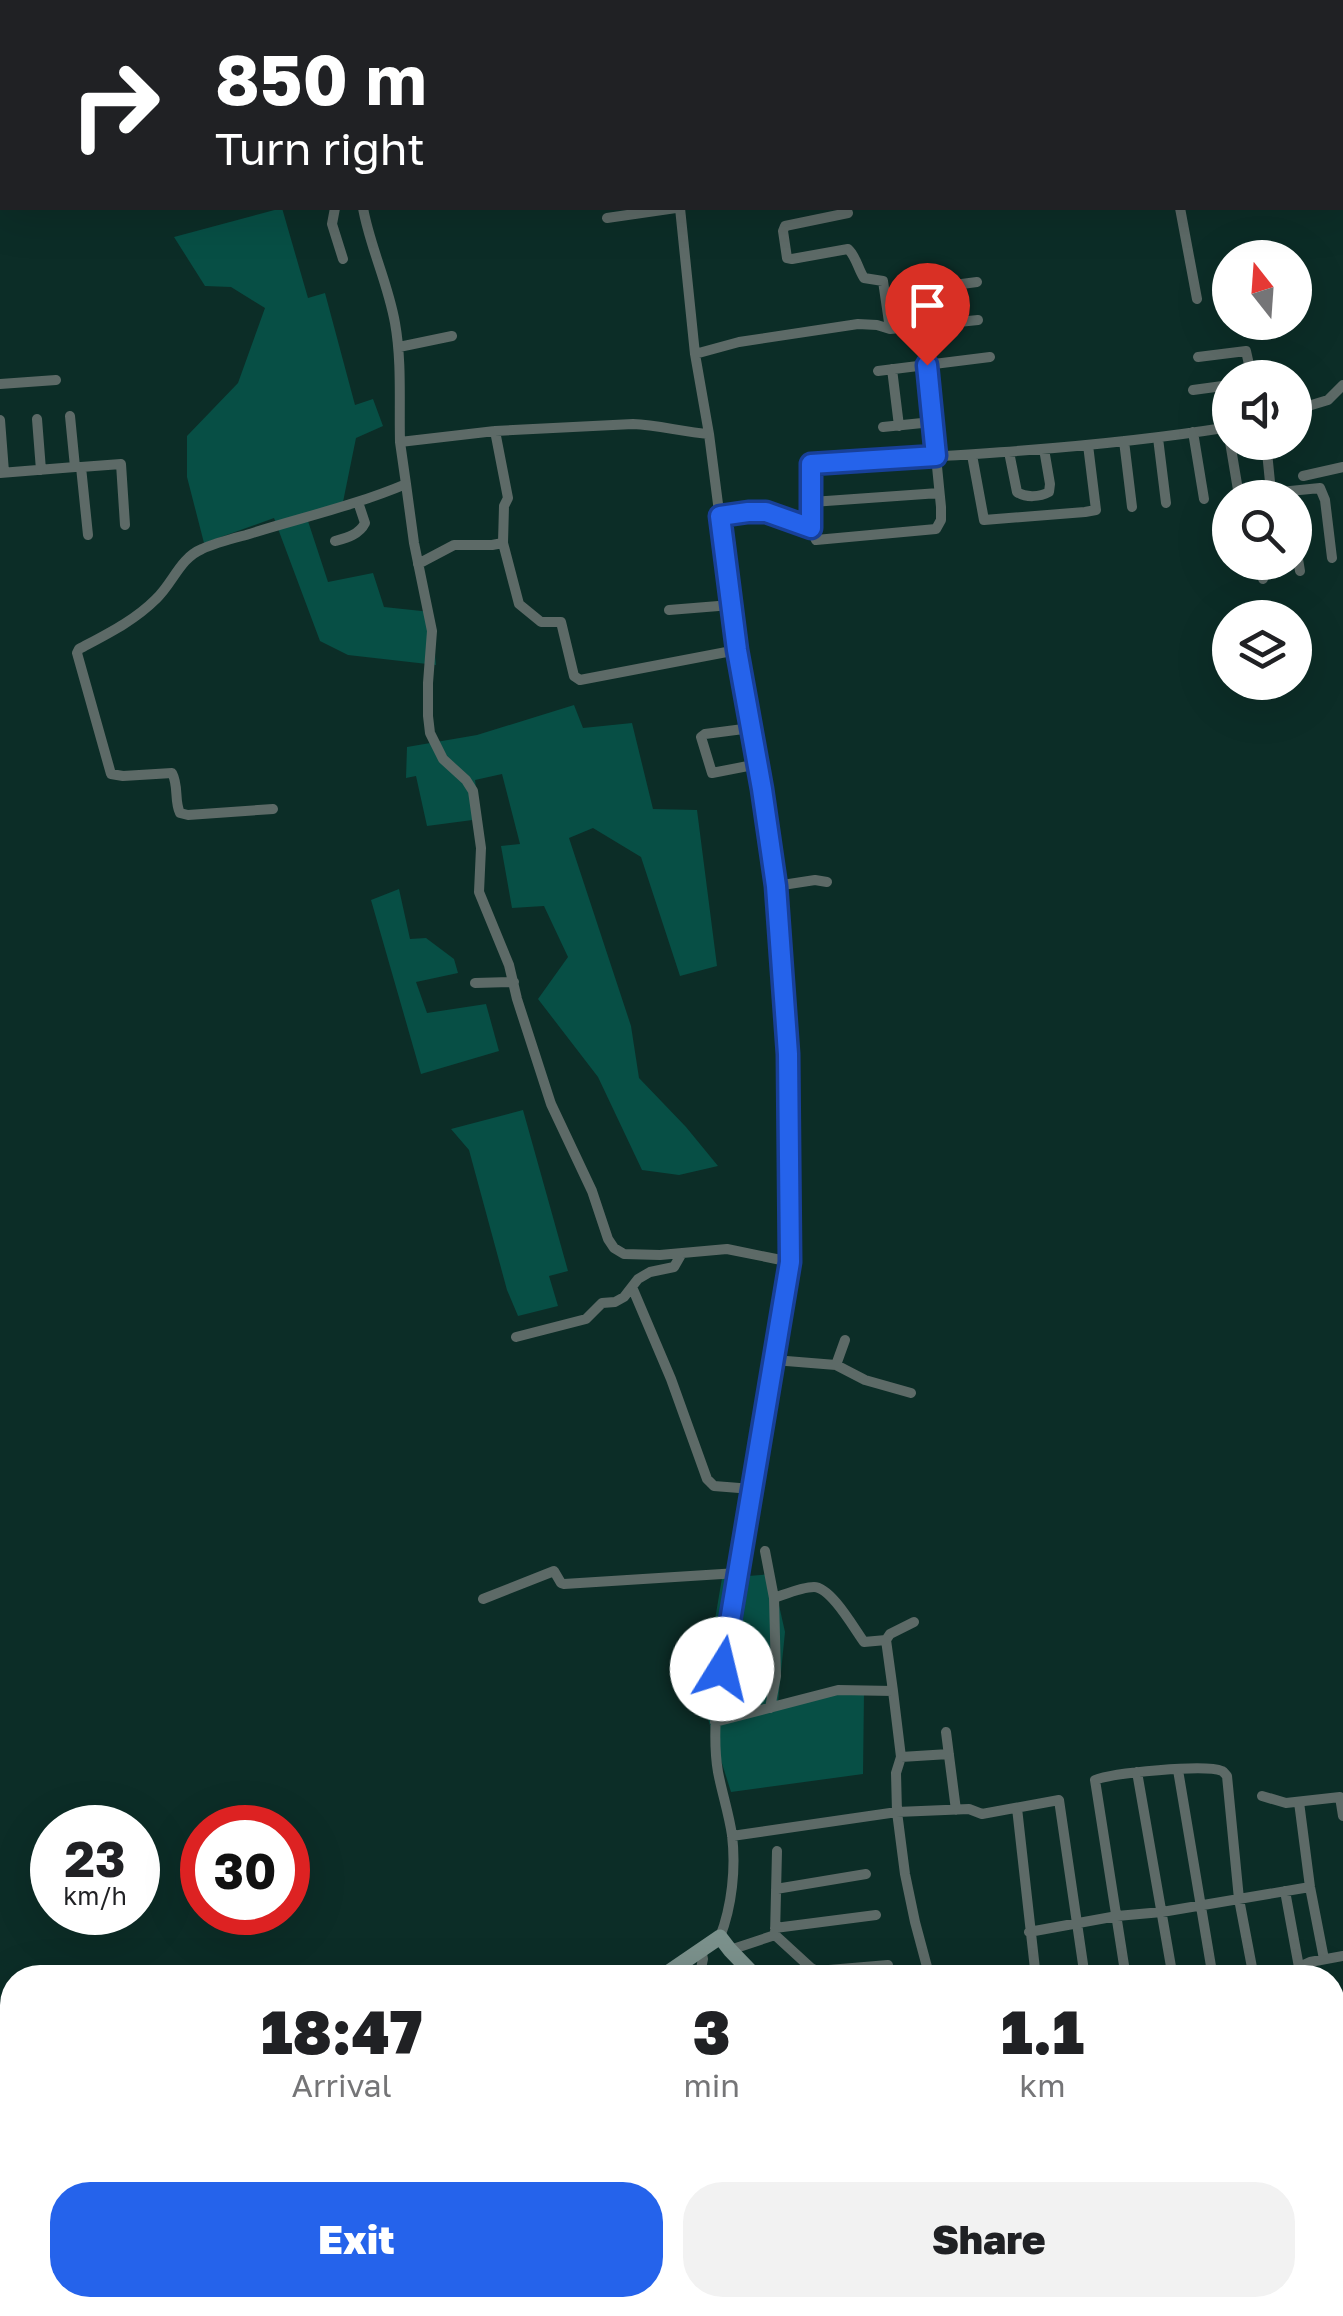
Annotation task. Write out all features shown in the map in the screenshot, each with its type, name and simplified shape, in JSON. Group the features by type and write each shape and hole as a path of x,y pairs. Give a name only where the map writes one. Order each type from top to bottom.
{"street":[{"path":"336,210 332,224 343,259"},
{"path":"363,210 382,268 399,347 400,442 432,631 430,733 443,760 466,780 472,791 481,848 479,892 502,945 551,1104 614,1248 624,1254 660,1255 728,1248 790,1262"},
{"path":"607,218 664,210"},
{"path":"678,210 737,650 776,886 788,1054 790,1262 715,1722 718,1768 732,1836 725,1943 745,1965"},
{"path":"1180,210 1197,299"},
{"path":"848,214 785,226 787,258 848,249 864,278 883,281 890,329"},
{"path":"885,294 976,282"},
{"path":"695,354 739,342 858,324 890,329 978,320"},
{"path":"920,326 927,365 936,456 939,493 940,520 936,529 816,540 811,528 811,464 936,456 972,455 1044,449 1212,429"},
{"path":"399,347 452,336"},
{"path":"1198,357 1244,351 1249,360"},
{"path":"878,370 990,357"},
{"path":"892,369 899,426"},
{"path":"0,384 56,380"},
{"path":"1193,390 1212,387"},
{"path":"1312,405 1340,392"},
{"path":"70,416 88,535"},
{"path":"37,419 41,470"},
{"path":"0,420 2,472 120,464 126,524"},
{"path":"883,427 932,422"},
{"path":"400,442 496,431 633,424 708,434"},
{"path":"496,431 508,498 503,543 518,604 541,622 561,622 574,676 580,680 737,650"},
{"path":"1193,432 1204,500"},
{"path":"1158,438 1166,503"},
{"path":"1124,441 1132,507"},
{"path":"972,455 984,520 1086,512 1096,510 1088,444"},
{"path":"1009,452 1016,490 1030,496 1047,494 1050,489 1044,449"},
{"path":"1303,476 1343,467"},
{"path":"272,809 180,813 172,774 111,774 77,653 128,623 169,584 190,555 202,548 406,484"},
{"path":"1312,488 1323,492 1332,558"},
{"path":"812,502 939,493"},
{"path":"335,542 349,537 365,523 358,502"},
{"path":"720,516 766,512 811,528"},
{"path":"418,564 454,546 503,543"},
{"path":"669,610 731,605"},
{"path":"751,728 701,737 712,773 758,764"},
{"path":"776,886 828,882"},
{"path":"475,984 514,982"},
{"path":"516,1337 586,1319 598,1306 618,1300 650,1272 674,1267 682,1252"},
{"path":"632,1287 710,1484 752,1490"},
{"path":"836,1365 846,1340"},
{"path":"774,1360 836,1365 865,1380 910,1393"},
{"path":"765,1550 774,1598 776,1676 770,1708"},
{"path":"483,1600 554,1570 562,1584 738,1573"},
{"path":"774,1598 814,1587 822,1589 864,1642 886,1640"},
{"path":"914,1622 886,1640 901,1757 896,1773 897,1812 908,1890 927,1965"},
{"path":"715,1722 838,1690 893,1690"},
{"path":"946,1732 956,1810"},
{"path":"901,1757 949,1754"},
{"path":"1178,1770 1212,1965"},
{"path":"1124,1965 1095,1780 1137,1772 1220,1770 1228,1776 1239,1899 1252,1965"},
{"path":"1137,1772 1172,1965"},
{"path":"1262,1796 1277,1802 1341,1797 1343,1816"},
{"path":"732,1836 897,1812 969,1810 982,1814 1058,1800 1084,1965"},
{"path":"1300,1802 1324,1959"},
{"path":"1017,1808 1034,1965"},
{"path":"777,1851 775,1932 808,1965"},
{"path":"776,1889 866,1874"},
{"path":"1029,1932 1310,1887"},
{"path":"1286,1891 1299,1965"},
{"path":"703,1965 725,1943 876,1914"},
{"path":"1313,1965 1343,1956"},
{"path":"878,1965 888,1964"}],"green space":[{"path":"283,210 308,298 325,293 355,405 373,399 383,426 356,438 343,502 306,515 328,582 373,573 384,607 431,612 436,665 348,655 320,641 274,518 204,543 187,477 187,436 238,383 265,308 231,287 205,286 174,237"},
{"path":"574,705 583,728 632,723 653,809 697,810 717,966 680,976 641,857 593,828 569,838 631,1026 639,1078 718,1166 679,1175 642,1170 598,1077 538,999 568,957 544,906 512,908 501,846 520,844 502,774 475,780 480,819 427,826 416,776 406,778 407,747 477,735"},
{"path":"399,889 410,939 426,938 454,959 458,973 416,982 427,1013 486,1004 499,1051 421,1074 371,900"},
{"path":"523,1110 568,1271 549,1276 558,1306 518,1316 507,1290 469,1150 451,1129"},
{"path":"772,1574 785,1632 778,1702 826,1692 864,1692 863,1774 731,1792 707,1716 711,1643 722,1578"}],"route":[{"path":"722,1669 790,1262 792,1208 788,1054 776,886 737,650 720,516 766,512 811,528 811,464 936,456 927,365"}]}
